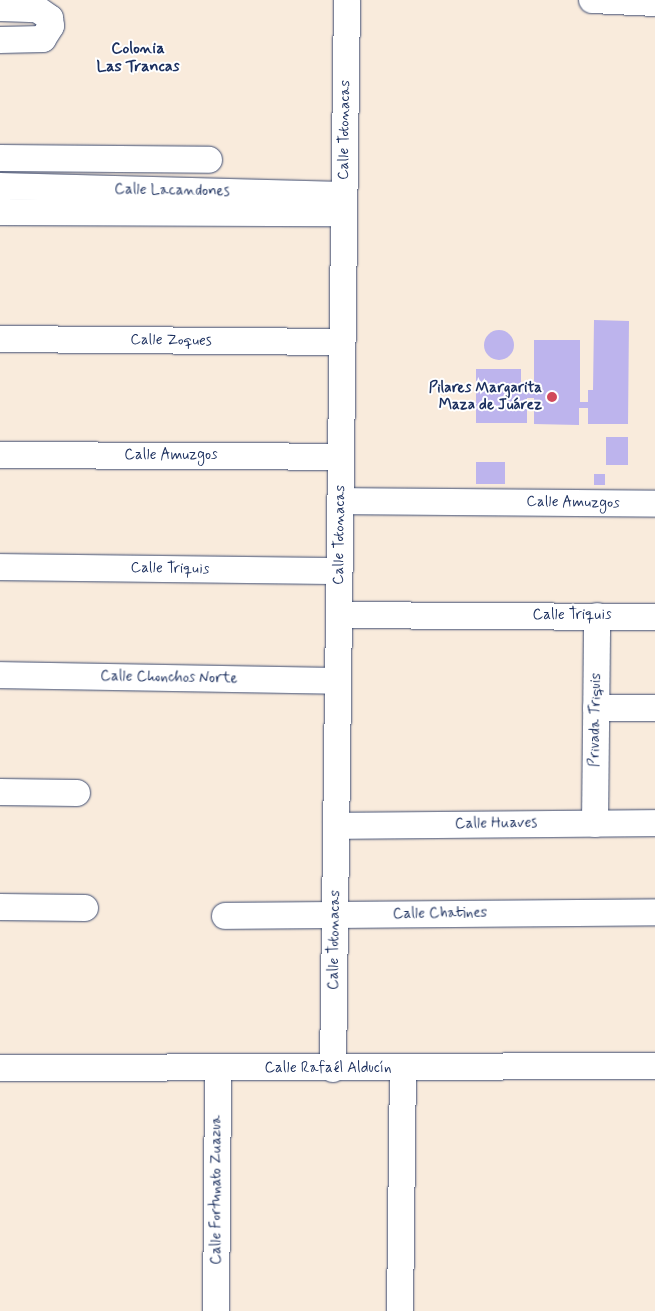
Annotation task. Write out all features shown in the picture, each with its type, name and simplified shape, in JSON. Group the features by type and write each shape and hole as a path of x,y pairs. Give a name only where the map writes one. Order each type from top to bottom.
{"street":[{"name":"Calle Totonacas","path":"334,1069 347,0"},
{"path":"592,0 655,3"},
{"path":"0,8 37,10 50,18 51,26 43,39 0,40"},
{"path":"0,158 209,160"},
{"name":"Calle Lacandones","path":"0,186 344,204"},
{"name":"Calle Lacandones","path":"0,212 344,204"},
{"name":"Calle Zoques","path":"0,339 342,342"},
{"name":"Calle Amuzgos","path":"0,455 341,457"},
{"name":"Calle Amuzgos","path":"340,501 655,504"},
{"name":"Calle Triquis","path":"0,567 339,571"},
{"name":"Calle Triquis","path":"339,615 655,616"},
{"name":"Privada Triquis","path":"595,824 597,616"},
{"name":"Calle Chonchos Norte","path":"0,675 338,681"},
{"path":"596,708 655,708"},
{"path":"0,792 77,793"},
{"name":"Calle Huaves","path":"336,826 655,823"},
{"path":"0,907 85,908"},
{"name":"Calle Chatines","path":"225,916 655,912"},
{"name":"Calle Rafaél Alducín","path":"0,1068 218,1070 655,1066"},
{"path":"400,1311 404,1068"},
{"name":"Calle Fortunato Zuazua","path":"216,1311 218,1070"}],"building":[{"path":"594,320 629,321 628,424 588,424 588,408 579,408 579,425 534,424 534,398 527,398 527,423 476,423 476,369 521,369 521,389 534,390 534,340 580,340 580,402 588,402 588,390 593,390"},
{"path":"499,330 510,334 514,345 510,356 499,360 488,356 484,345 488,334"},
{"path":"606,437 628,437 628,465 606,465"},
{"path":"476,462 505,462 505,484 476,484"},
{"path":"594,474 605,474 605,485 594,485"}],"place":[{"name":"Pilares Margarita Maza de Juárez","path":"552,397"}],"district":[{"name":"Colonia Las Trancas","path":"138,58"}]}
